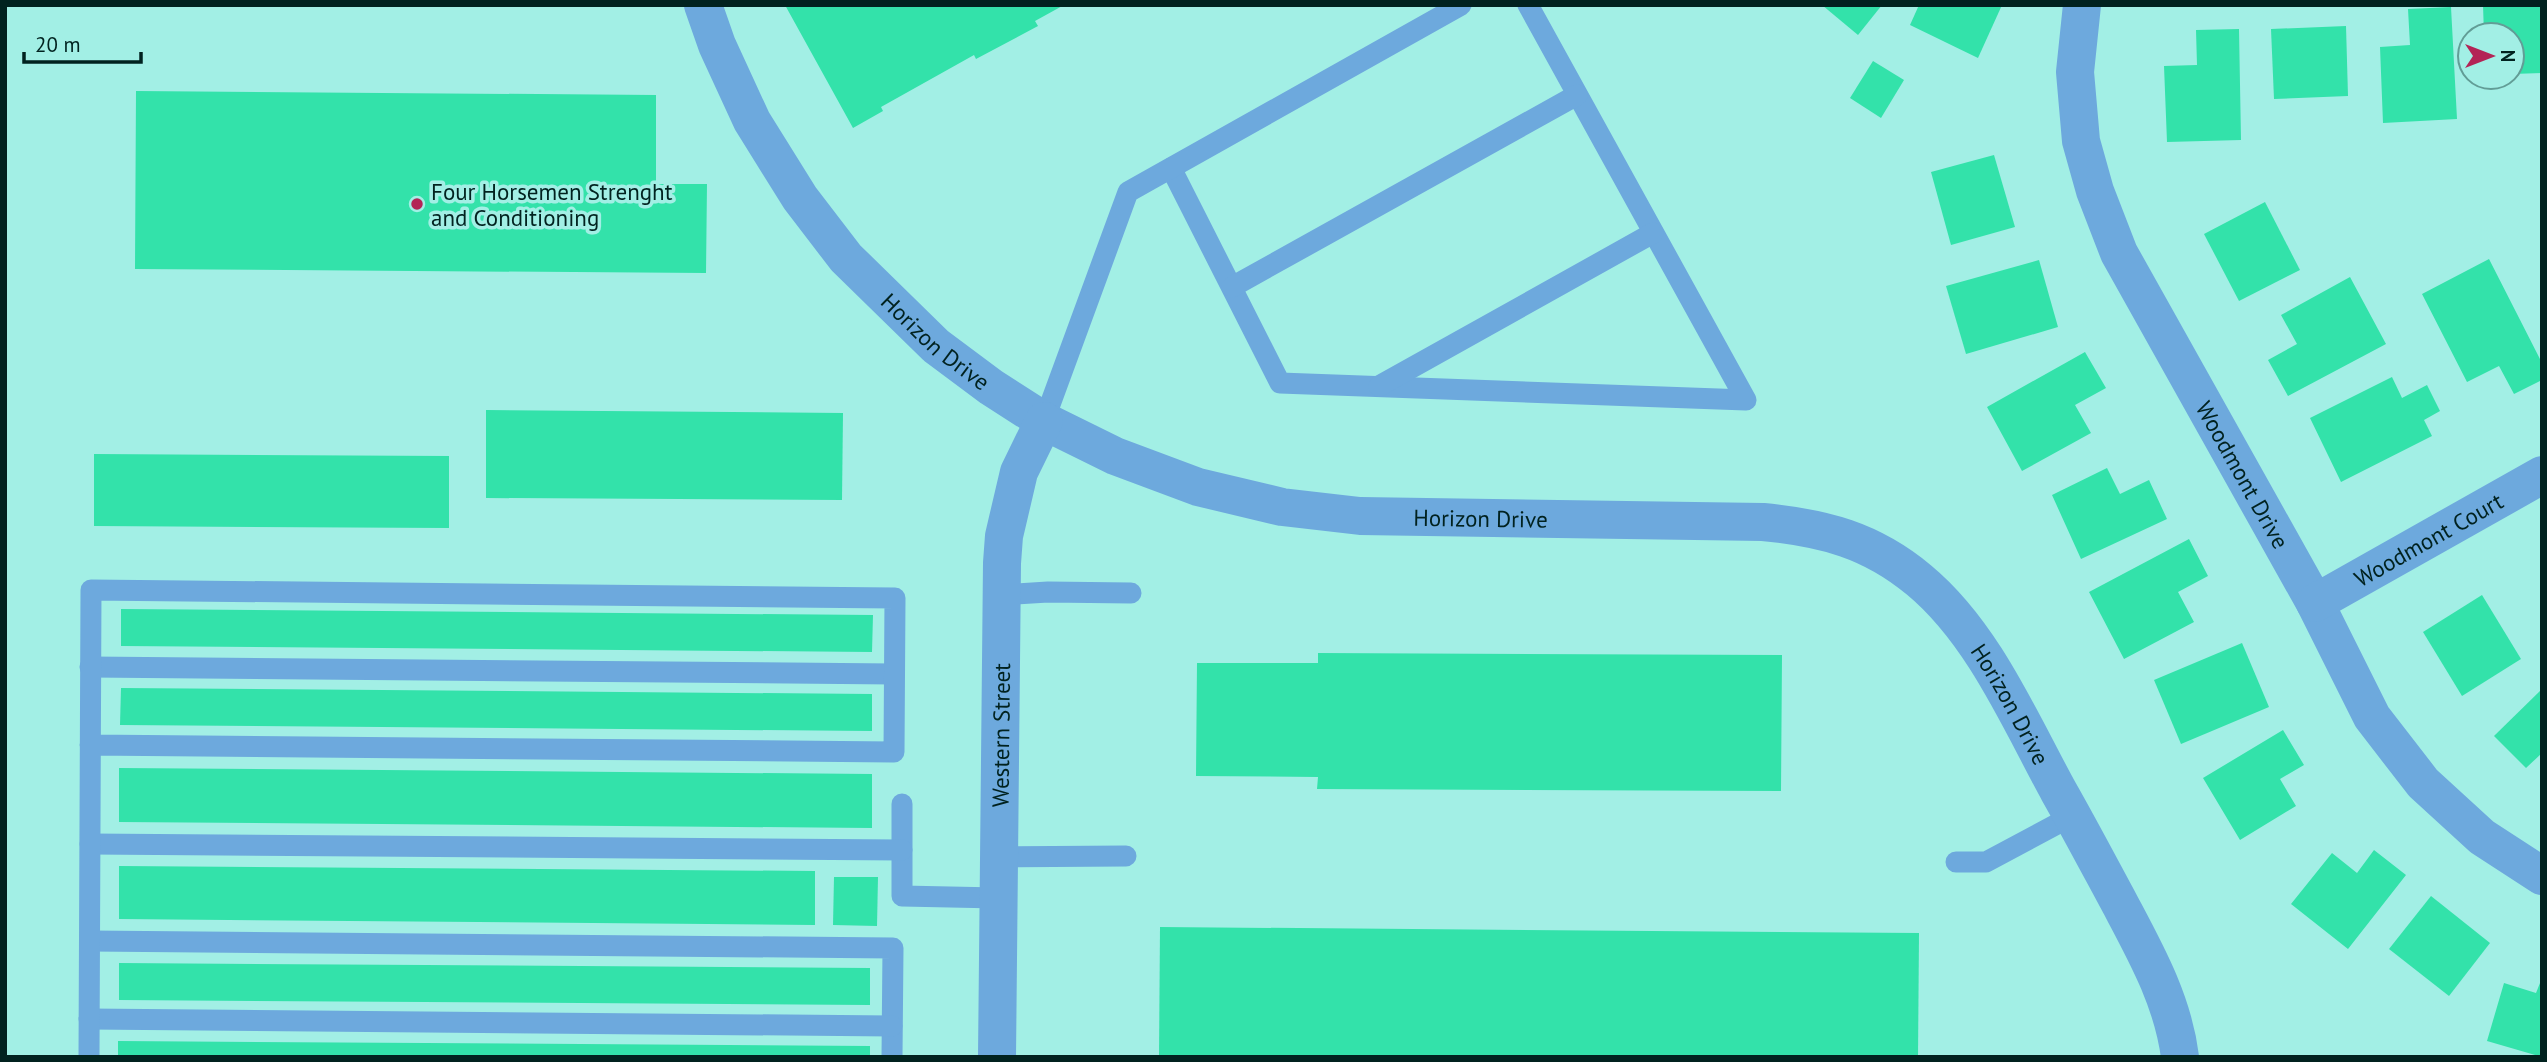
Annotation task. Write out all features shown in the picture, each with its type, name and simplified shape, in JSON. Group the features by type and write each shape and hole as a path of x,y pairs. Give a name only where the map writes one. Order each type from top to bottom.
{"street":[{"name":"Horizon Drive","path":"703,5 717,45 752,121 800,198 835,245 936,346 991,387 1044,421 1115,456 1198,487 1282,507 1360,516 1426,519 1763,522 1806,526 1847,537 1885,554 1920,581 1950,610 1985,659 2155,971 2176,1031 2180,1057"},
{"name":"Woodmont Drive","path":"2082,5 2075,72 2081,141 2095,191 2119,253 2315,603 2372,717 2423,783 2482,837 2542,876"},
{"name":"Western Street","path":"997,1057 1000,595 1004,536 1018,472 1044,421"},
{"name":"Woodmont Court","path":"2315,603 2542,475"}],"lane":[{"path":"1044,421 1128,192 1461,5"},
{"path":"1171,167 1280,383 1746,400 1528,5"},
{"path":"1232,287 1577,95"},
{"path":"1377,387 1653,233"},
{"path":"89,1057 89,667 92,590 895,598 894,752 90,745"},
{"path":"1000,595 1048,592 1131,593"},
{"path":"89,667 894,674"},
{"path":"902,804 902,896 998,898"},
{"path":"1956,862 1986,862 2072,816"},
{"path":"89,844 902,850"},
{"path":"998,857 1126,856"},
{"path":"89,941 892,948 892,1057"},
{"path":"89,1019 892,1026"}],"building":[{"path":"785,5 1064,5 1035,21 1038,26 976,59 974,55 881,107 883,111 853,128"},
{"path":"1822,5 1882,5 1858,35"},
{"path":"1919,5 2002,5 1978,58 1910,25"},
{"path":"2483,5 2542,5 2542,73 2526,74 2526,21 2484,21"},
{"path":"2451,7 2457,119 2383,123 2380,47 2410,45 2408,9"},
{"path":"2346,26 2348,96 2274,99 2271,29"},
{"path":"2239,29 2241,140 2167,142 2164,66 2197,65 2196,30"},
{"path":"1873,61 1904,80 1881,118 1850,98"},
{"path":"136,91 656,95 656,184 707,184 706,273 135,269"},
{"path":"1994,155 2015,227 1951,245 1931,172"},
{"path":"2265,202 2300,270 2239,301 2204,234"},
{"path":"2489,259 2542,363 2542,380 2514,394 2499,366 2467,382 2422,294"},
{"path":"2039,260 2058,327 1966,354 1946,286"},
{"path":"2350,277 2386,344 2288,396 2268,360 2297,344 2281,315"},
{"path":"2085,352 2106,388 2075,405 2091,433 2022,471 1987,407"},
{"path":"2392,377 2402,398 2427,385 2440,411 2424,420 2432,436 2341,482 2310,418"},
{"path":"486,410 843,413 842,500 486,498"},
{"path":"94,454 449,456 449,528 94,526"},
{"path":"2107,468 2120,494 2149,480 2167,519 2081,559 2052,495"},
{"path":"2189,539 2208,576 2178,592 2194,622 2124,659 2089,592"},
{"path":"2482,595 2521,659 2462,696 2423,632"},
{"path":"121,609 873,615 872,652 121,646"},
{"path":"2242,643 2269,707 2181,744 2154,680"},
{"path":"1318,653 1782,655 1781,791 1317,789 1318,777 1196,776 1197,663 1318,663"},
{"path":"121,688 872,694 872,731 120,725"},
{"path":"2542,689 2542,753 2526,768 2494,736"},
{"path":"2283,730 2304,765 2280,779 2296,806 2240,840 2203,778"},
{"path":"119,768 872,774 872,828 119,822"},
{"path":"2374,850 2406,875 2348,949 2291,904 2332,853 2357,873"},
{"path":"119,866 815,871 815,925 119,919"},
{"path":"834,877 878,877 877,926 833,925"},
{"path":"2431,896 2490,943 2449,996 2389,949"},
{"path":"1160,927 1919,933 1918,1057 1159,1057"},
{"path":"119,963 870,968 870,1005 119,1000"},
{"path":"2542,978 2542,1057 2487,1041 2504,983 2536,993"},
{"path":"118,1041 870,1046 870,1057 118,1057"}],"place":[{"name":"Four Horsemen Strenght and Conditioning","path":"417,204"}]}
